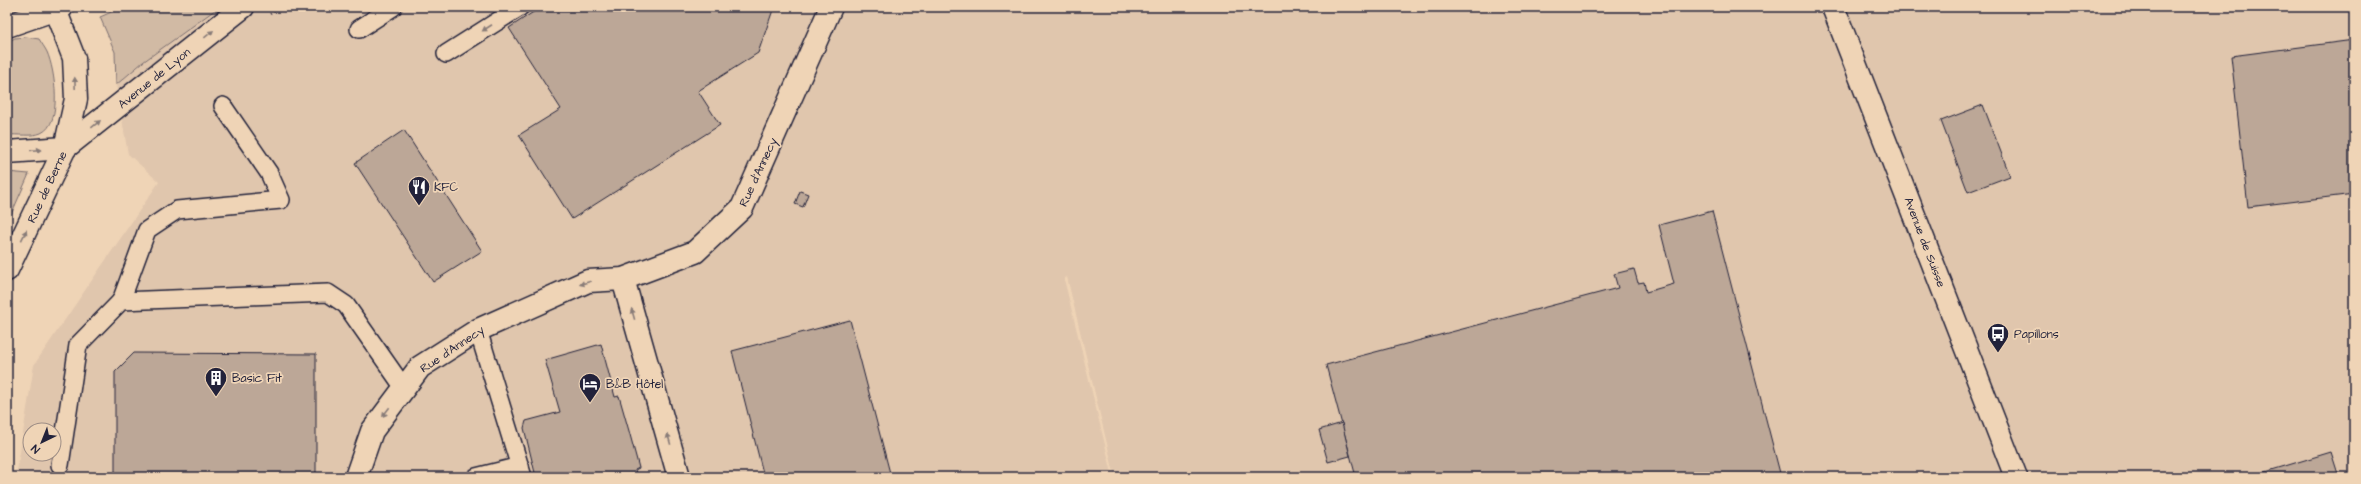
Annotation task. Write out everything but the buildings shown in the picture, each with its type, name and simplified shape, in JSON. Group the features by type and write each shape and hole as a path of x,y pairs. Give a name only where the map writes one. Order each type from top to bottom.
{"street":[{"name":"Avenue de Lyon","path":"65,148 243,7"},
{"name":"Rue d'Annecy","path":"356,477 372,431 420,367 478,330 588,281 623,279 694,252 742,208 831,7"},
{"name":"Avenue de Suisse","path":"1833,7 2016,477"},
{"name":"Rue de Berne","path":"7,270 65,148 76,99 74,58 58,8"},
{"path":"7,26 58,8"},
{"path":"7,152 65,148"},
{"path":"623,279 679,477"}],"lane":[{"path":"359,29 393,7"},
{"path":"446,54 520,7"},
{"path":"60,465 78,345 121,301 147,230 177,210 281,200 269,173 223,106"},
{"path":"121,301 328,293 346,305 404,388"},
{"path":"476,477 521,471 478,330"}],"shaded area":[{"path":"123,7 219,7 143,62 116,85 115,52 100,17"},
{"path":"219,7 2354,7 2354,477 1115,477 1067,277 1064,279 1113,477 16,477 22,440 22,462 62,462 62,422 25,422 34,365 159,182 128,154 116,85 143,62"},
{"path":"26,37 39,39 47,52 53,71 55,108 48,128 41,133 29,135 7,135 7,42 15,38"},
{"path":"7,172 29,174 7,224"}],"place":[{"name":"KFC","path":"419,206"},
{"name":"Papillons","path":"1998,354"},
{"name":"Basic Fit","path":"216,398"},
{"name":"B&B Hôtel","path":"590,404"}]}
